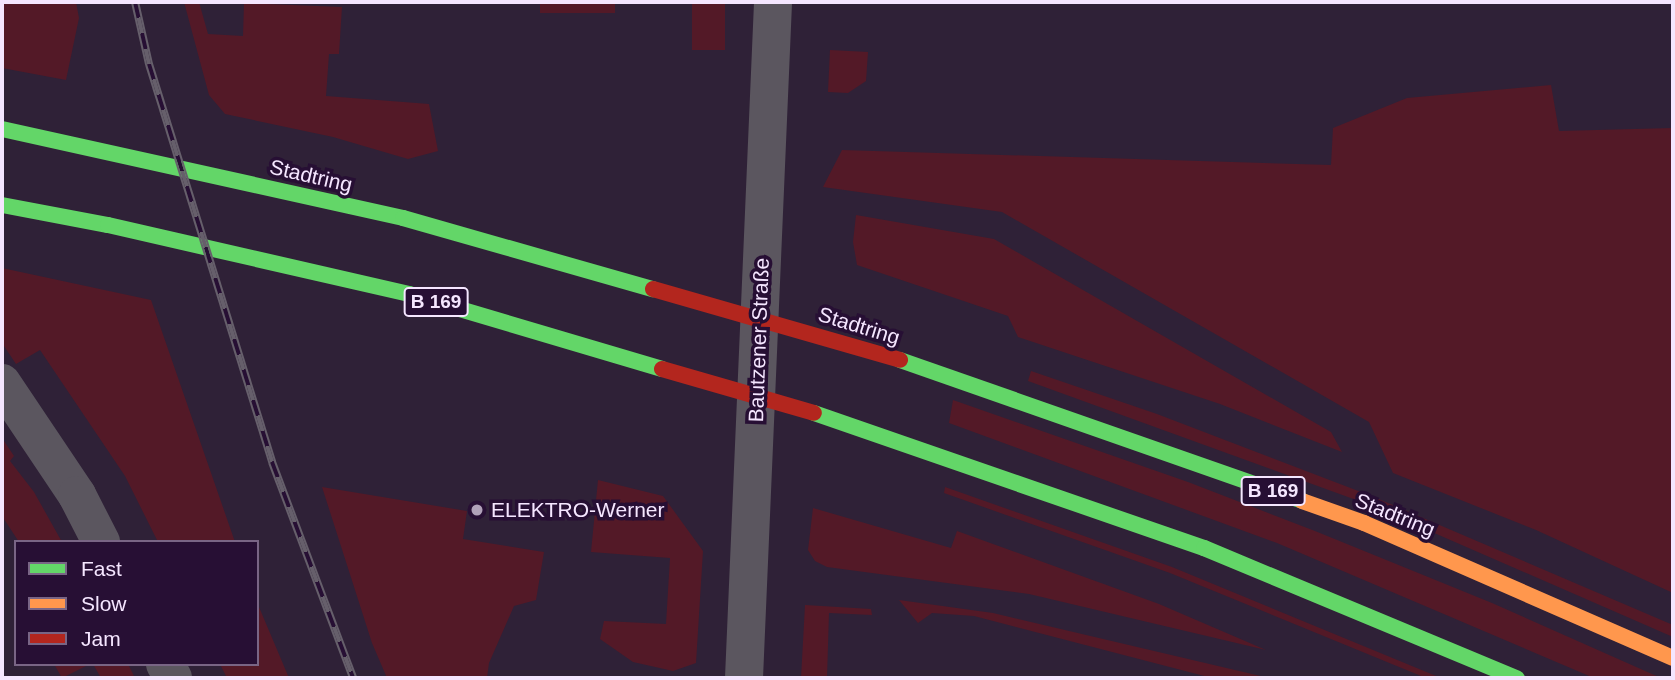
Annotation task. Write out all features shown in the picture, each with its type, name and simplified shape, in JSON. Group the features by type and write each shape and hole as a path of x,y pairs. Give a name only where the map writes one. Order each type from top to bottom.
{"main road":[{"name":"Stadtring","path":"2,130 93,147 403,218 864,348 1364,523 1673,659"},
{"name":"B 169","path":"2,205 108,225 409,294 864,428 1203,548 1517,678"}],"street":[{"name":"Bautzener Straße","path":"744,678 773,2"},
{"path":"2,383 77,495 100,540"}],"shaded area":[{"path":"2,2 76,2 79,18 66,80 2,68"},
{"path":"184,2 199,2 208,34 243,36 244,3 342,7 339,54 329,54 326,96 429,104 438,151 408,159 333,137 225,114 209,95"},
{"path":"540,2 615,2 615,13 540,13"},
{"path":"692,2 725,2 725,50 692,50"},
{"path":"830,50 868,52 866,81 848,93 828,92"},
{"path":"1551,85 1559,131 1673,128 1673,593 1536,530 1393,473 1369,422 1002,212 823,187 842,150 1331,165 1333,128 1407,98"},
{"path":"856,215 994,239 1331,432 1342,452 1220,404 1018,337 1008,316 857,265 853,242"},
{"path":"2,268 151,300 234,540 157,540 125,476 40,350 16,364 2,343"},
{"path":"1031,371 1157,414 1374,497 1673,625 1673,637 1370,505 1028,381"},
{"path":"953,400 1188,482 1315,531 1492,603 1661,678 1594,678 1277,543 949,423"},
{"path":"2,438 14,456 10,461 34,492 61,540 18,540 2,516"},
{"path":"598,480 663,496 703,551 696,663 673,671 633,662 600,639 604,621 666,624 670,558 591,552"},
{"path":"322,487 467,511 463,539 544,552 536,600 514,606 489,663 487,678 387,678 372,643"},
{"path":"945,487 1172,567 1441,678 1426,678 1170,573 944,493"},
{"path":"813,508 951,548 957,531 1159,604 1266,650 1029,594 827,567 815,561 808,550"},
{"path":"899,600 993,613 1269,678 1212,678 974,616 932,613 918,623"},
{"path":"805,605 871,609 872,615 829,613 827,678 801,678"},
{"path":"259,608 289,678 227,678 221,666 259,666"},
{"path":"55,666 86,666 62,678"},
{"path":"94,666 129,666 135,678 101,678"}],"railway":[{"path":"135,2 149,64 272,462 353,678"}],"traffic: fast":[{"path":"2,129 403,218 653,289"},
{"path":"2,205 108,225 409,294 662,369"},
{"path":"900,360 1302,501"},
{"path":"814,413 1204,548 1517,678"}],"traffic: slow":[{"path":"1302,501 1364,523 1673,658"}],"traffic: jam":[{"path":"653,289 900,360"},
{"path":"662,369 814,413"}],"place":[{"name":"ELEKTRO-Werner","path":"477,510"}]}
